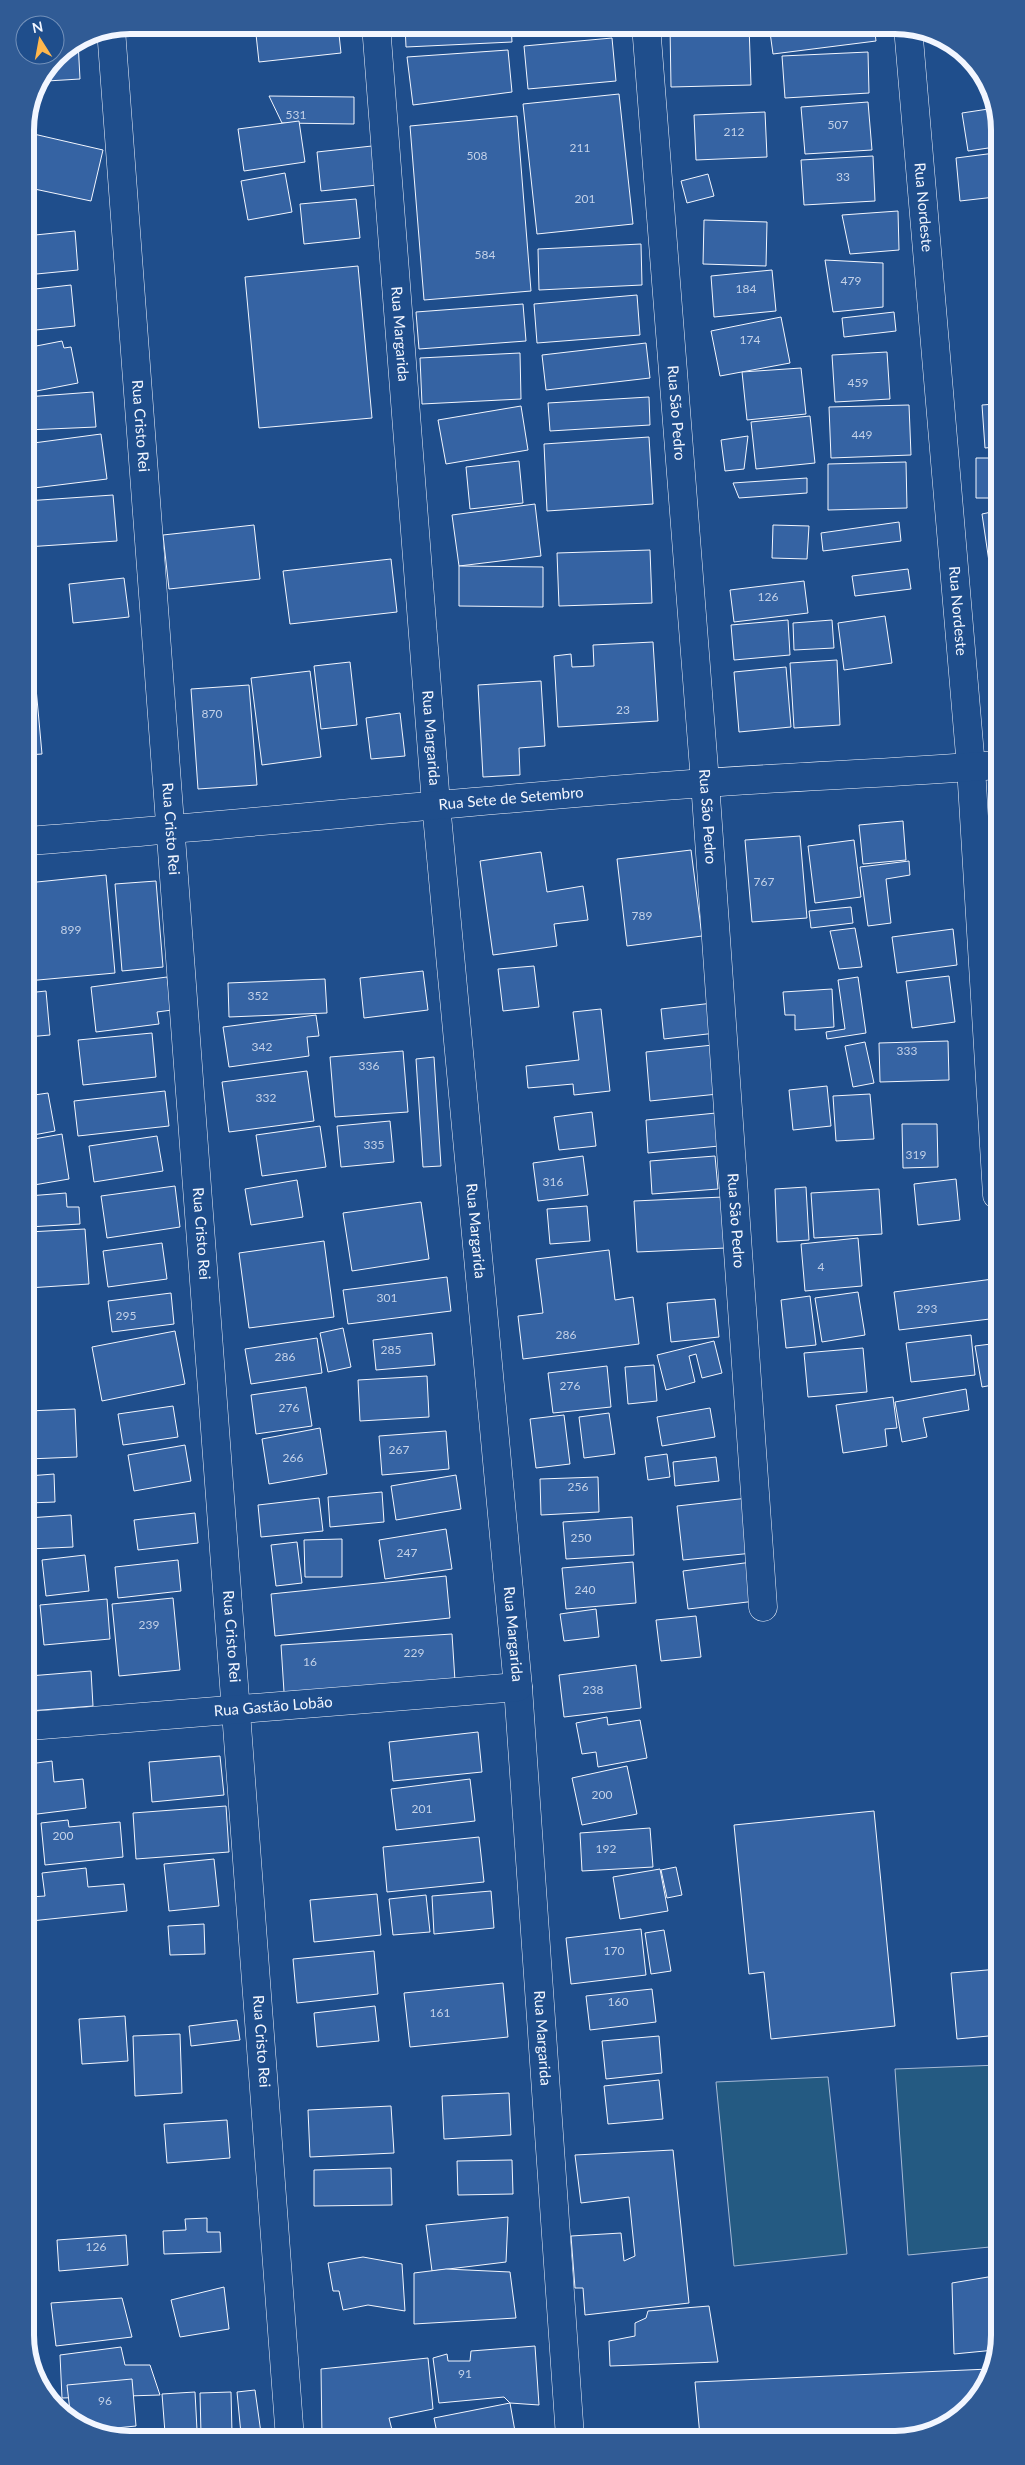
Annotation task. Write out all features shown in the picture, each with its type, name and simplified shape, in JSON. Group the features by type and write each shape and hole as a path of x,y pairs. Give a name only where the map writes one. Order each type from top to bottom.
{"street":[{"name":"Rua Margarida","path":"377,34 436,804 518,1687 570,2431"},
{"name":"Rua São Pedro","path":"647,34 705,782 763,1608"},
{"name":"Rua Nordeste","path":"909,35 984,766 991,997"},
{"name":"Rua Cristo Rei","path":"112,36 170,830 238,1709 289,2431"},
{"name":"Rua Sete de Setembro","path":"34,840 170,830 436,804 705,782 984,766"},
{"name":"Rua Gastão Lobão","path":"34,1726 518,1687"}],"shaded area":[{"path":"991,2065 991,2247 908,2255 895,2069"},
{"path":"828,2077 847,2254 734,2266 716,2082"}],"building":[{"path":"256,34 339,34 341,53 259,62"},
{"path":"405,34 512,34 512,42 406,47"},
{"path":"670,34 749,34 751,85 671,87"},
{"path":"770,34 875,34 876,41 773,54"},
{"path":"612,38 616,81 528,89 524,46"},
{"path":"78,49 80,79 48,81 59,65 65,65 65,59"},
{"path":"508,50 512,92 413,105 407,57"},
{"path":"868,52 869,93 785,98 782,56"},
{"path":"619,94 633,224 537,234 523,104"},
{"path":"269,96 354,97 354,124 282,123"},
{"path":"868,102 872,150 805,154 801,107"},
{"path":"988,109 991,148 968,151 962,113"},
{"path":"765,112 767,157 696,160 694,115"},
{"path":"517,116 531,291 424,300 410,126"},
{"path":"299,121 305,162 244,171 238,129"},
{"path":"34,134 103,150 91,201 34,189"},
{"path":"372,146 377,185 321,191 317,152"},
{"path":"991,154 991,197 960,201 956,158"},
{"path":"873,156 875,201 804,205 801,160"},
{"path":"285,173 292,212 248,220 241,181"},
{"path":"708,174 714,196 687,203 681,181"},
{"path":"356,199 360,238 304,244 300,204"},
{"path":"898,211 899,250 850,254 842,215"},
{"path":"704,220 767,222 766,266 703,264"},
{"path":"75,231 78,270 34,274 34,235"},
{"path":"641,244 642,285 539,290 538,249"},
{"path":"825,260 883,263 883,307 833,312"},
{"path":"358,266 372,418 259,428 245,277"},
{"path":"772,270 776,311 714,317 711,276"},
{"path":"71,285 75,326 34,330 34,289"},
{"path":"637,295 640,335 537,343 534,304"},
{"path":"523,304 526,341 419,349 416,312"},
{"path":"894,312 896,331 844,337 842,318"},
{"path":"781,317 790,363 720,376 711,331"},
{"path":"62,341 64,348 71,347 78,383 34,391 34,346"},
{"path":"646,343 650,378 546,390 542,355"},
{"path":"887,352 890,399 835,402 832,355"},
{"path":"520,353 521,399 422,404 420,358"},
{"path":"801,368 806,414 747,420 742,372"},
{"path":"93,392 96,427 34,430 34,396"},
{"path":"649,397 650,425 550,431 548,403"},
{"path":"991,404 991,447 985,448 982,405"},
{"path":"909,405 911,455 831,458 829,407"},
{"path":"521,406 528,450 446,464 438,420"},
{"path":"810,416 815,463 756,469 751,422"},
{"path":"101,434 107,479 34,488 34,443"},
{"path":"748,436 744,469 725,471 721,440"},
{"path":"649,437 653,504 547,511 544,444"},
{"path":"976,458 991,458 991,498 976,498"},
{"path":"519,461 523,503 470,509 466,467"},
{"path":"906,462 907,508 828,510 828,464"},
{"path":"807,478 807,493 739,498 733,483"},
{"path":"113,495 117,541 34,546 34,500"},
{"path":"535,504 541,556 459,566 452,515"},
{"path":"991,512 991,575 982,514"},
{"path":"899,522 901,541 823,551 821,533"},
{"path":"254,525 260,579 169,589 163,535"},
{"path":"773,525 809,526 807,559 772,558"},
{"path":"650,550 652,603 559,606 557,553"},
{"path":"391,559 397,612 290,624 283,571"},
{"path":"459,566 543,567 543,607 459,606"},
{"path":"908,569 911,589 855,596 852,576"},
{"path":"124,578 129,617 73,623 69,584"},
{"path":"804,581 808,613 734,622 730,590"},
{"path":"885,616 892,663 844,670 838,623"},
{"path":"788,620 790,655 734,660 731,625"},
{"path":"832,620 834,648 794,650 793,623"},
{"path":"653,642 658,721 558,727 554,656 571,654 572,667 594,666 593,645"},
{"path":"837,660 840,725 794,728 790,663"},
{"path":"350,662 357,725 321,729 314,666"},
{"path":"34,666 42,754 34,755"},
{"path":"786,667 791,727 739,732 734,672"},
{"path":"310,671 321,757 262,765 251,678"},
{"path":"541,681 545,746 519,748 520,775 483,777 478,685"},
{"path":"249,685 257,785 198,789 191,689"},
{"path":"400,713 405,756 371,759 366,718"},
{"path":"903,821 906,860 863,864 859,825"},
{"path":"800,836 807,918 752,922 745,840"},
{"path":"854,840 861,897 815,903 808,846"},
{"path":"691,850 702,936 627,946 617,859"},
{"path":"541,852 547,892 583,886 588,920 554,924 557,946 493,955 480,861"},
{"path":"909,861 910,875 886,879 891,923 868,926 860,867"},
{"path":"106,875 115,973 34,980 34,882"},
{"path":"156,881 163,967 122,971 115,884"},
{"path":"851,907 853,923 811,928 809,911"},
{"path":"855,928 862,967 839,969 830,931"},
{"path":"953,929 957,965 897,973 892,937"},
{"path":"534,966 539,1007 503,1011 498,969"},
{"path":"423,971 428,1010 364,1018 360,978"},
{"path":"949,976 955,1022 912,1028 906,981"},
{"path":"167,977 172,1010 157,1012 159,1024 96,1032 91,987"},
{"path":"858,977 866,1033 827,1039 826,1032 845,1029 838,980"},
{"path":"325,979 327,1013 229,1017 228,983"},
{"path":"832,989 834,1027 795,1030 795,1015 785,1015 783,992"},
{"path":"46,991 50,1035 34,1036 34,992"},
{"path":"713,1003 716,1033 664,1039 661,1009"},
{"path":"601,1009 610,1091 574,1095 573,1084 528,1088 526,1066 579,1060 573,1012"},
{"path":"316,1015 319,1036 307,1037 309,1056 229,1067 223,1027"},
{"path":"152,1033 156,1077 83,1085 78,1040"},
{"path":"948,1041 949,1080 880,1082 879,1043"},
{"path":"865,1042 874,1083 853,1087 845,1046"},
{"path":"713,1045 718,1094 650,1101 646,1052"},
{"path":"403,1051 408,1112 335,1117 330,1057"},
{"path":"434,1057 441,1166 423,1167 416,1059"},
{"path":"307,1071 314,1121 229,1132 222,1082"},
{"path":"827,1086 831,1126 793,1130 789,1090"},
{"path":"165,1091 169,1126 78,1136 74,1101"},
{"path":"48,1093 55,1131 34,1135 34,1095"},
{"path":"870,1094 874,1139 836,1141 833,1096"},
{"path":"592,1112 596,1146 559,1150 554,1117"},
{"path":"716,1113 719,1146 648,1153 646,1120"},
{"path":"390,1121 394,1162 341,1167 337,1126"},
{"path":"902,1124 937,1124 938,1167 903,1168"},
{"path":"320,1126 326,1167 262,1176 256,1135"},
{"path":"62,1134 69,1179 34,1185 34,1139"},
{"path":"157,1136 163,1171 94,1182 89,1146"},
{"path":"583,1156 588,1195 538,1201 533,1163"},
{"path":"715,1156 718,1189 652,1194 650,1161"},
{"path":"956,1179 960,1220 918,1225 914,1184"},
{"path":"297,1180 303,1217 251,1225 245,1189"},
{"path":"175,1186 180,1227 107,1238 101,1196"},
{"path":"806,1187 809,1240 777,1242 775,1189"},
{"path":"879,1189 882,1234 814,1238 811,1193"},
{"path":"66,1193 67,1207 79,1207 80,1224 34,1227 34,1196"},
{"path":"723,1197 726,1248 637,1252 634,1201"},
{"path":"421,1202 429,1259 352,1271 343,1213"},
{"path":"587,1206 590,1241 550,1244 547,1209"},
{"path":"85,1229 89,1284 34,1288 34,1232"},
{"path":"858,1238 862,1286 805,1291 801,1244"},
{"path":"324,1241 334,1317 249,1328 239,1253"},
{"path":"162,1243 167,1279 108,1287 103,1251"},
{"path":"609,1250 615,1300 633,1297 639,1344 523,1359 518,1316 543,1313 536,1259"},
{"path":"447,1277 451,1311 348,1324 343,1290"},
{"path":"991,1279 991,1319 899,1330 894,1292"},
{"path":"858,1292 865,1335 822,1342 815,1298"},
{"path":"171,1293 174,1324 112,1332 108,1301"},
{"path":"810,1296 816,1345 786,1348 781,1300"},
{"path":"715,1299 719,1337 671,1342 667,1303"},
{"path":"343,1328 351,1367 328,1372 320,1333"},
{"path":"175,1331 185,1384 102,1401 92,1347"},
{"path":"432,1333 435,1365 376,1370 373,1340"},
{"path":"971,1335 975,1375 911,1382 906,1343"},
{"path":"317,1338 322,1373 251,1384 245,1349"},
{"path":"714,1341 722,1373 702,1378 696,1354 689,1356 695,1382 666,1390 657,1355"},
{"path":"991,1344 991,1385 982,1387 975,1346"},
{"path":"863,1348 867,1392 808,1397 804,1353"},
{"path":"654,1365 657,1401 628,1404 625,1367"},
{"path":"607,1366 611,1407 553,1413 548,1373"},
{"path":"427,1376 429,1417 360,1421 358,1380"},
{"path":"306,1387 312,1426 256,1434 251,1395"},
{"path":"966,1389 969,1410 923,1418 927,1437 902,1442 895,1402"},
{"path":"893,1397 897,1428 885,1429 887,1446 843,1453 836,1405"},
{"path":"173,1406 178,1437 123,1445 118,1414"},
{"path":"710,1408 715,1437 662,1446 657,1417"},
{"path":"75,1409 77,1457 34,1459 34,1411"},
{"path":"609,1413 615,1454 584,1458 579,1417"},
{"path":"564,1415 570,1464 536,1468 530,1419"},
{"path":"320,1428 327,1474 269,1484 262,1439"},
{"path":"446,1431 449,1469 382,1475 379,1436"},
{"path":"185,1445 191,1481 134,1491 128,1455"},
{"path":"667,1454 670,1477 648,1480 645,1457"},
{"path":"716,1457 719,1481 675,1486 673,1462"},
{"path":"54,1474 55,1502 34,1503 34,1476"},
{"path":"456,1475 461,1509 396,1520 391,1486"},
{"path":"598,1477 599,1512 541,1515 540,1479"},
{"path":"382,1492 384,1522 330,1527 328,1497"},
{"path":"319,1498 323,1531 261,1537 258,1505"},
{"path":"748,1498 753,1553 683,1560 677,1506"},
{"path":"195,1513 198,1543 138,1550 134,1520"},
{"path":"71,1515 73,1547 34,1549 34,1518"},
{"path":"632,1517 634,1555 566,1559 563,1522"},
{"path":"446,1529 452,1569 385,1579 379,1540"},
{"path":"342,1539 342,1577 305,1577 304,1540"},
{"path":"297,1542 302,1583 276,1586 271,1545"},
{"path":"85,1555 89,1591 46,1596 42,1560"},
{"path":"178,1560 181,1591 118,1598 115,1567"},
{"path":"633,1562 636,1603 566,1609 562,1568"},
{"path":"752,1562 756,1601 688,1609 683,1571"},
{"path":"34,1563 35,1607 34,1607"},
{"path":"446,1576 450,1618 275,1636 271,1594"},
{"path":"173,1598 180,1670 119,1676 112,1604"},
{"path":"107,1599 110,1639 44,1645 40,1605"},
{"path":"596,1609 599,1637 564,1641 560,1614"},
{"path":"696,1616 701,1657 661,1661 656,1620"},
{"path":"452,1634 455,1681 284,1692 281,1645"},
{"path":"636,1665 641,1708 564,1717 559,1675"},
{"path":"91,1671 93,1706 34,1711 34,1676"},
{"path":"607,1717 608,1725 640,1720 647,1758 598,1767 596,1752 582,1754 576,1723"},
{"path":"478,1732 482,1772 393,1781 389,1742"},
{"path":"220,1756 224,1795 152,1802 149,1762"},
{"path":"52,1761 54,1782 83,1779 86,1808 34,1814 34,1763"},
{"path":"627,1766 637,1814 582,1825 572,1778"},
{"path":"470,1779 475,1821 396,1830 391,1789"},
{"path":"226,1806 229,1852 136,1859 133,1813"},
{"path":"874,1811 895,2026 771,2039 764,1972 749,1974 734,1825"},
{"path":"68,1820 69,1827 120,1822 123,1857 45,1865 41,1823"},
{"path":"650,1828 653,1867 582,1871 580,1833"},
{"path":"479,1837 484,1882 387,1892 383,1847"},
{"path":"214,1859 219,1906 169,1911 164,1864"},
{"path":"676,1867 682,1895 667,1898 661,1870"},
{"path":"86,1868 88,1887 124,1884 127,1911 34,1921 34,1897 45,1896 42,1873"},
{"path":"660,1869 668,1911 620,1919 613,1877"},
{"path":"491,1891 494,1928 434,1934 432,1896"},
{"path":"377,1894 381,1935 314,1942 310,1900"},
{"path":"426,1895 430,1932 393,1935 389,1899"},
{"path":"204,1924 205,1954 170,1955 168,1926"},
{"path":"641,1929 646,1975 571,1984 566,1938"},
{"path":"664,1930 671,1971 651,1974 645,1933"},
{"path":"374,1951 378,1994 297,2003 293,1959"},
{"path":"991,1970 991,2036 957,2039 951,1973"},
{"path":"503,1983 508,2037 410,2047 404,1993"},
{"path":"652,1989 656,2022 590,2030 586,1996"},
{"path":"375,2006 379,2041 317,2047 314,2013"},
{"path":"125,2016 128,2061 82,2064 79,2019"},
{"path":"237,2020 240,2040 191,2046 189,2026"},
{"path":"180,2034 182,2093 135,2096 133,2036"},
{"path":"659,2036 662,2073 606,2079 602,2041"},
{"path":"659,2080 663,2119 608,2124 604,2086"},
{"path":"509,2093 511,2135 444,2139 442,2096"},
{"path":"391,2106 394,2153 310,2157 308,2110"},
{"path":"227,2120 230,2158 167,2163 164,2124"},
{"path":"673,2150 689,2303 585,2315 583,2288 575,2288 571,2236 621,2233 624,2261 635,2256 629,2197 581,2203 575,2155"},
{"path":"512,2160 513,2194 458,2195 457,2161"},
{"path":"391,2168 392,2205 314,2206 314,2170"},
{"path":"508,2217 506,2262 432,2271 426,2225"},
{"path":"207,2218 207,2232 220,2232 221,2252 164,2254 163,2231 186,2230 185,2219"},
{"path":"126,2235 128,2265 59,2271 57,2240"},
{"path":"363,2257 402,2264 405,2311 368,2305 343,2310 339,2291 333,2291 328,2263"},
{"path":"446,2269 510,2272 516,2318 414,2324 414,2273"},
{"path":"991,2276 990,2351 954,2354 952,2283"},
{"path":"224,2287 229,2329 180,2337 171,2300"},
{"path":"122,2298 132,2337 56,2346 51,2303"},
{"path":"709,2306 718,2362 610,2366 609,2341 635,2336 635,2323 646,2318 648,2311"},
{"path":"535,2346 539,2405 510,2403 504,2397 439,2403 433,2358 447,2354 448,2361 470,2361 471,2351"},
{"path":"121,2347 125,2365 150,2365 160,2395 62,2398 60,2355"},
{"path":"428,2358 433,2409 389,2418 392,2431 322,2431 321,2369"},
{"path":"985,2369 975,2389 949,2415 920,2428 896,2431 700,2431 695,2382"},
{"path":"132,2379 136,2426 110,2429 93,2424 82,2418 70,2410 67,2385"},
{"path":"255,2390 261,2431 241,2431 237,2392"},
{"path":"195,2392 197,2430 165,2431 162,2394"},
{"path":"231,2392 232,2431 201,2431 200,2393"},
{"path":"510,2403 515,2431 437,2431 434,2418"}]}
